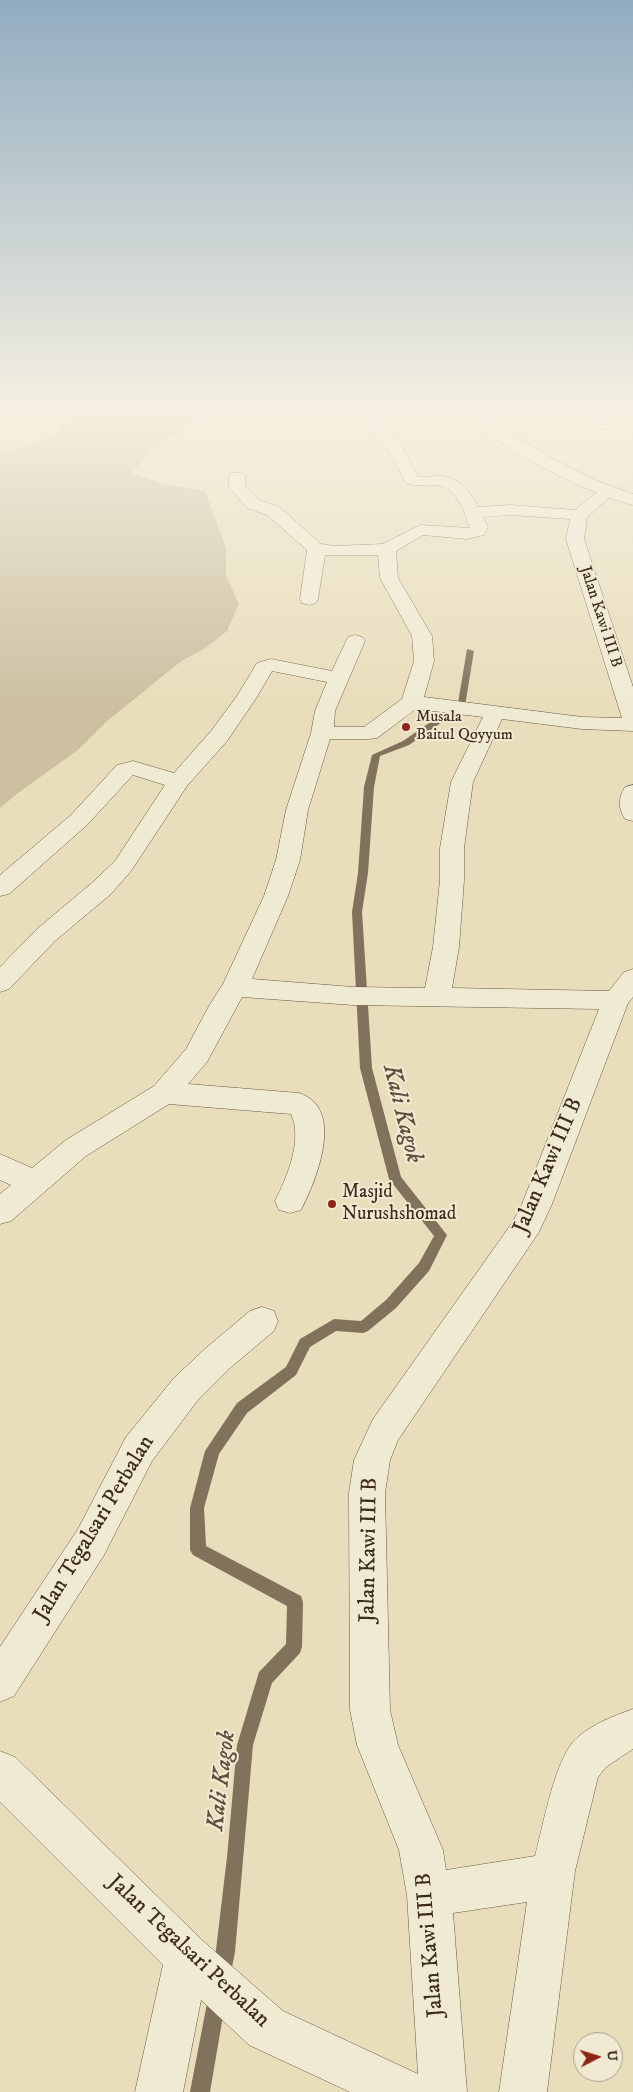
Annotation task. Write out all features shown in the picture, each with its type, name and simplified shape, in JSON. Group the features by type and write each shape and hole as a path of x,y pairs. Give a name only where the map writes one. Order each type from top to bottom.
{"street":[{"path":"263,508 273,511 316,549 334,551 387,549 420,530 474,533 478,531 479,527 470,508"},
{"path":"472,513 511,510 579,515 588,508"},
{"name":"Jalan Kawi III B","path":"579,515 575,533 576,547 633,719"},
{"path":"309,599 316,560 316,549"},
{"path":"322,734 369,732 412,702 424,661 424,648 422,636 389,578 387,549"},
{"path":"0,1212 76,1148 164,1093 197,1055 222,1006 235,987 276,896 288,860 298,810 322,734 325,711 355,641"},
{"path":"0,983 46,935 102,888 123,866 178,782 219,736 247,697 264,667 271,666 338,678"},
{"path":"412,702 582,723 633,725"},
{"path":"437,998 446,947 452,880 452,848 462,782 496,711"},
{"path":"0,888 79,820 122,771 133,768 178,782"},
{"path":"633,792 631,807 633,814"},
{"path":"235,987 363,996 437,998 624,989"},
{"name":"Jalan Kawi III B","path":"443,2092 429,1896 421,1850 378,1745 370,1710 367,1493 372,1460 385,1430 523,1232 537,1204 624,989"},
{"path":"164,1093 299,1104 304,1108 307,1115 309,1145 305,1167 298,1187 290,1201"},
{"path":"0,1166 34,1183"},
{"name":"Jalan Tegalsari Perbalan","path":"0,1682 90,1542 139,1449 186,1389 218,1358 262,1321"},
{"path":"523,2092 554,1871 580,1767 590,1752 613,1737 633,1729"},
{"name":"Jalan Tegalsari Perbalan","path":"0,1772 197,1966 266,2028 404,2092"},
{"path":"429,1896 533,1879 554,1871"},
{"path":"159,2092 197,1966"}],"shaded area":[{"path":"0,508 211,508 226,548 226,575 239,604 227,631 207,647 180,662 106,722 78,750 0,808"}],"waterway":[{"name":"Kali Kagok","path":"222,1975 236,1857 245,1745 265,1678 294,1647 295,1602 198,1550 197,1508 212,1451 242,1408 291,1371 305,1343 334,1325 363,1327 391,1304 424,1267 441,1235 395,1179 366,1068 357,912 363,873 369,787 376,755 406,743 462,704 470,651"},
{"name":"Kali Kagok","path":"200,2092 217,1998"}],"place":[{"name":"Musala Baitul Qoyyum","path":"406,727"},
{"name":"Masjid Nurushshomad","path":"332,1204"}]}
